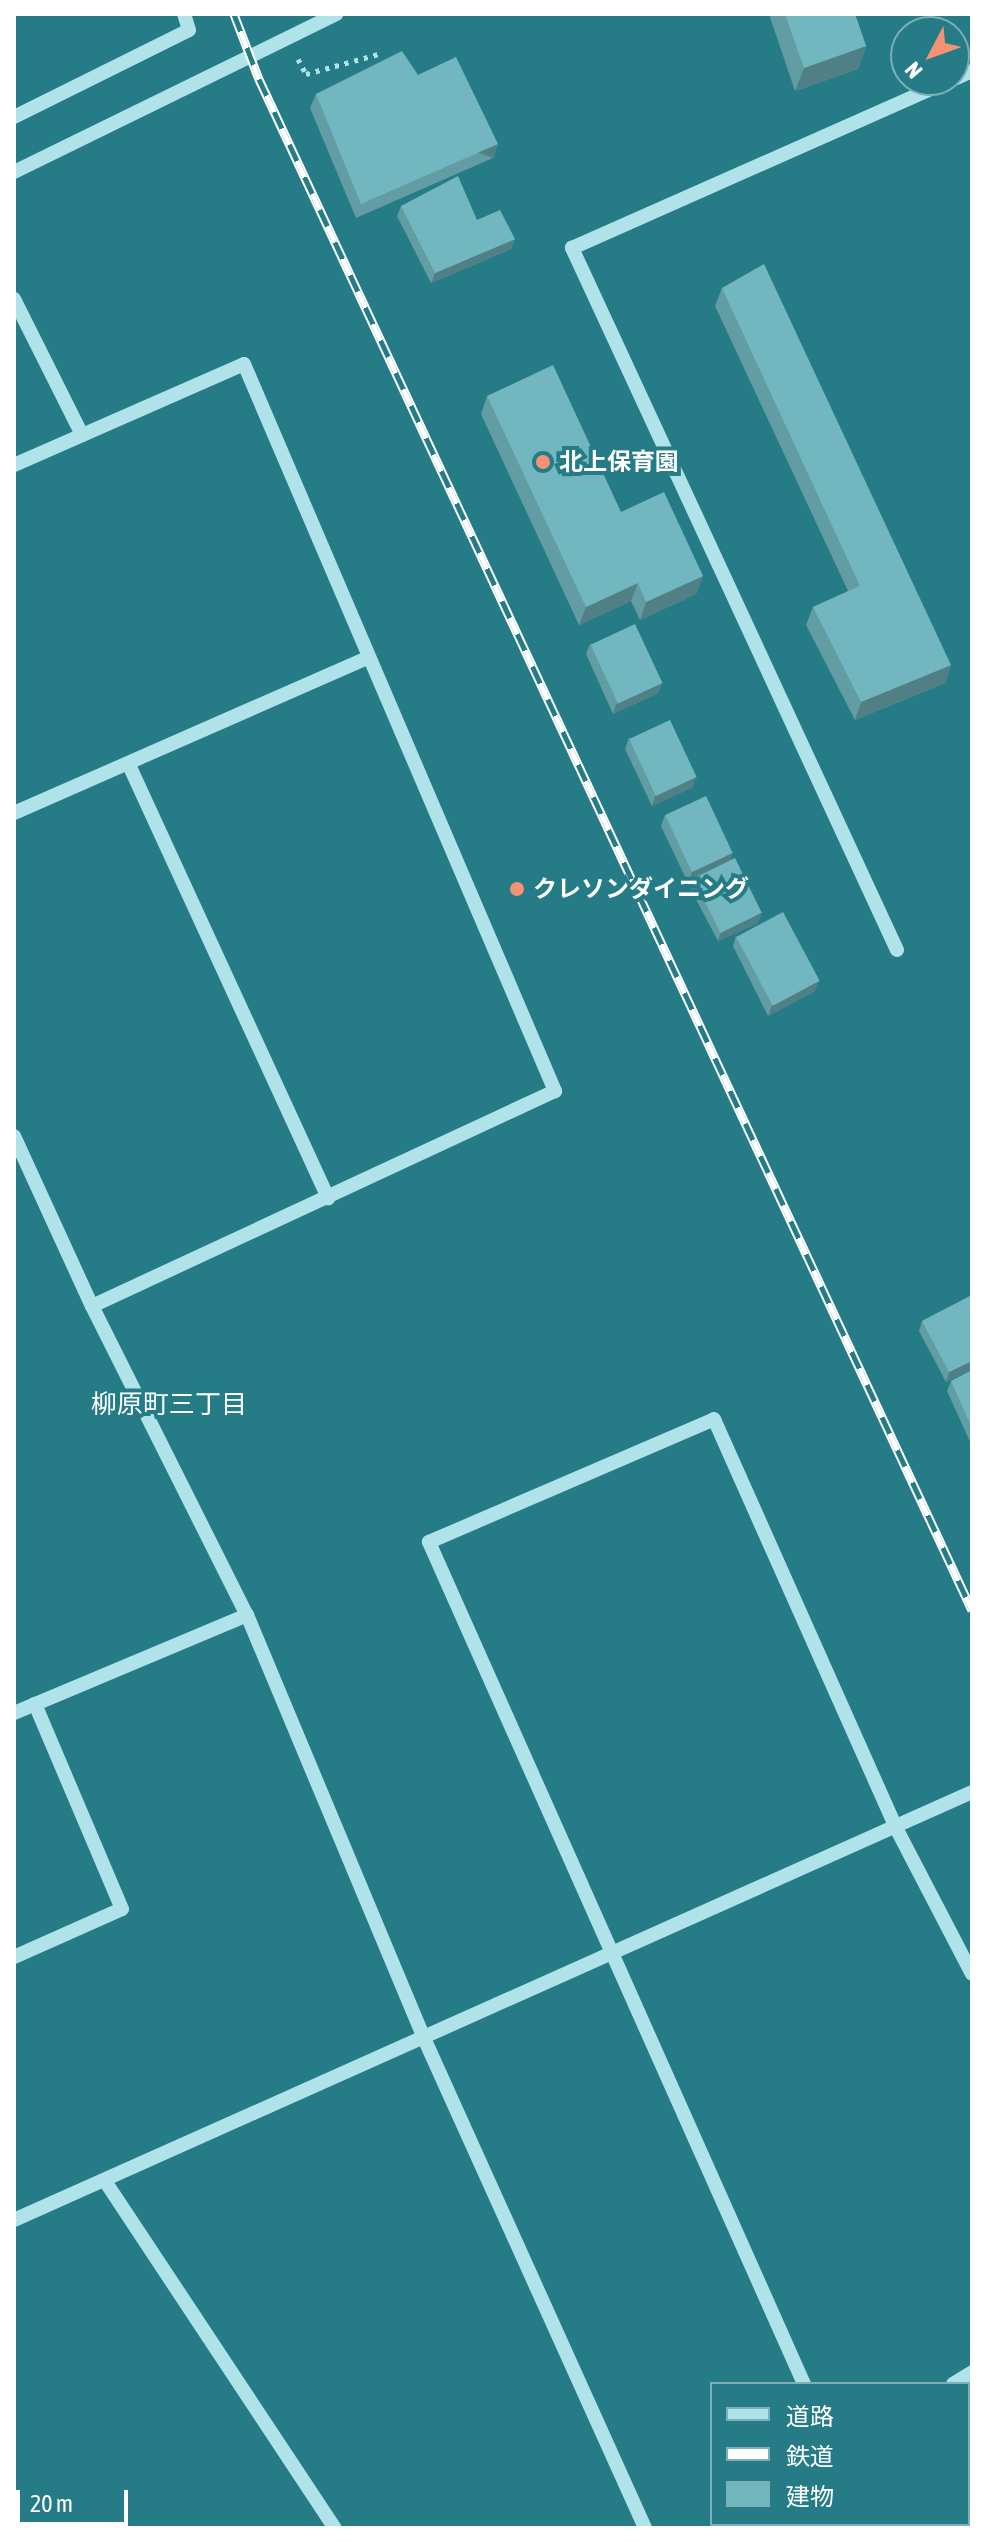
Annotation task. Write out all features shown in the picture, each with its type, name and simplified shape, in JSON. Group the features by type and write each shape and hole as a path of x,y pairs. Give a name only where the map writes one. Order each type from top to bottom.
{"street":[{"path":"14,117 189,30 184,14"},
{"path":"14,172 336,14"},
{"path":"897,950 572,248 915,96"},
{"path":"14,299 82,435"},
{"path":"14,465 244,364 367,658 555,1091 92,1306"},
{"path":"14,813 367,658"},
{"path":"129,765 328,1198"},
{"path":"14,1136 92,1306 247,1615 423,2036 645,2528"},
{"path":"803,2382 613,1949 429,1542 714,1419 894,1824 972,1974"},
{"path":"14,1713 247,1615"},
{"path":"14,1957 122,1909 35,1704"},
{"path":"14,2220 613,1949 972,1792"},
{"path":"105,2181 335,2528"}],"path":[{"path":"287,37 306,74 382,53"}],"building":[{"path":"785,14 855,14 866,46 804,68"},
{"path":"402,51 418,75 456,57 498,144 361,204 316,94"},
{"path":"458,176 477,220 500,210 515,239 435,273 401,206"},
{"path":"764,264 951,665 861,702 813,607 860,586 722,288"},
{"name":"北上保育園","path":"553,365 621,512 664,492 703,576 646,602 638,583 586,607 487,396"},
{"path":"635,624 662,683 618,704 591,645"},
{"path":"670,720 697,777 656,796 629,739"},
{"path":"706,796 733,853 692,872 665,815"},
{"path":"735,858 762,913 720,933 694,878"},
{"path":"783,912 820,981 773,1006 736,937"},
{"path":"972,1295 972,1361 949,1372 922,1321"},
{"path":"972,1370 972,1428 951,1381"}],"railway":[{"path":"234,14 259,79 972,1610"}],"place":[{"name":"北上保育園","path":"543,462"},
{"name":"クレソンダイニング","path":"517,889"}],"district":[{"name":"柳原町三丁目","path":"169,1405"}]}
